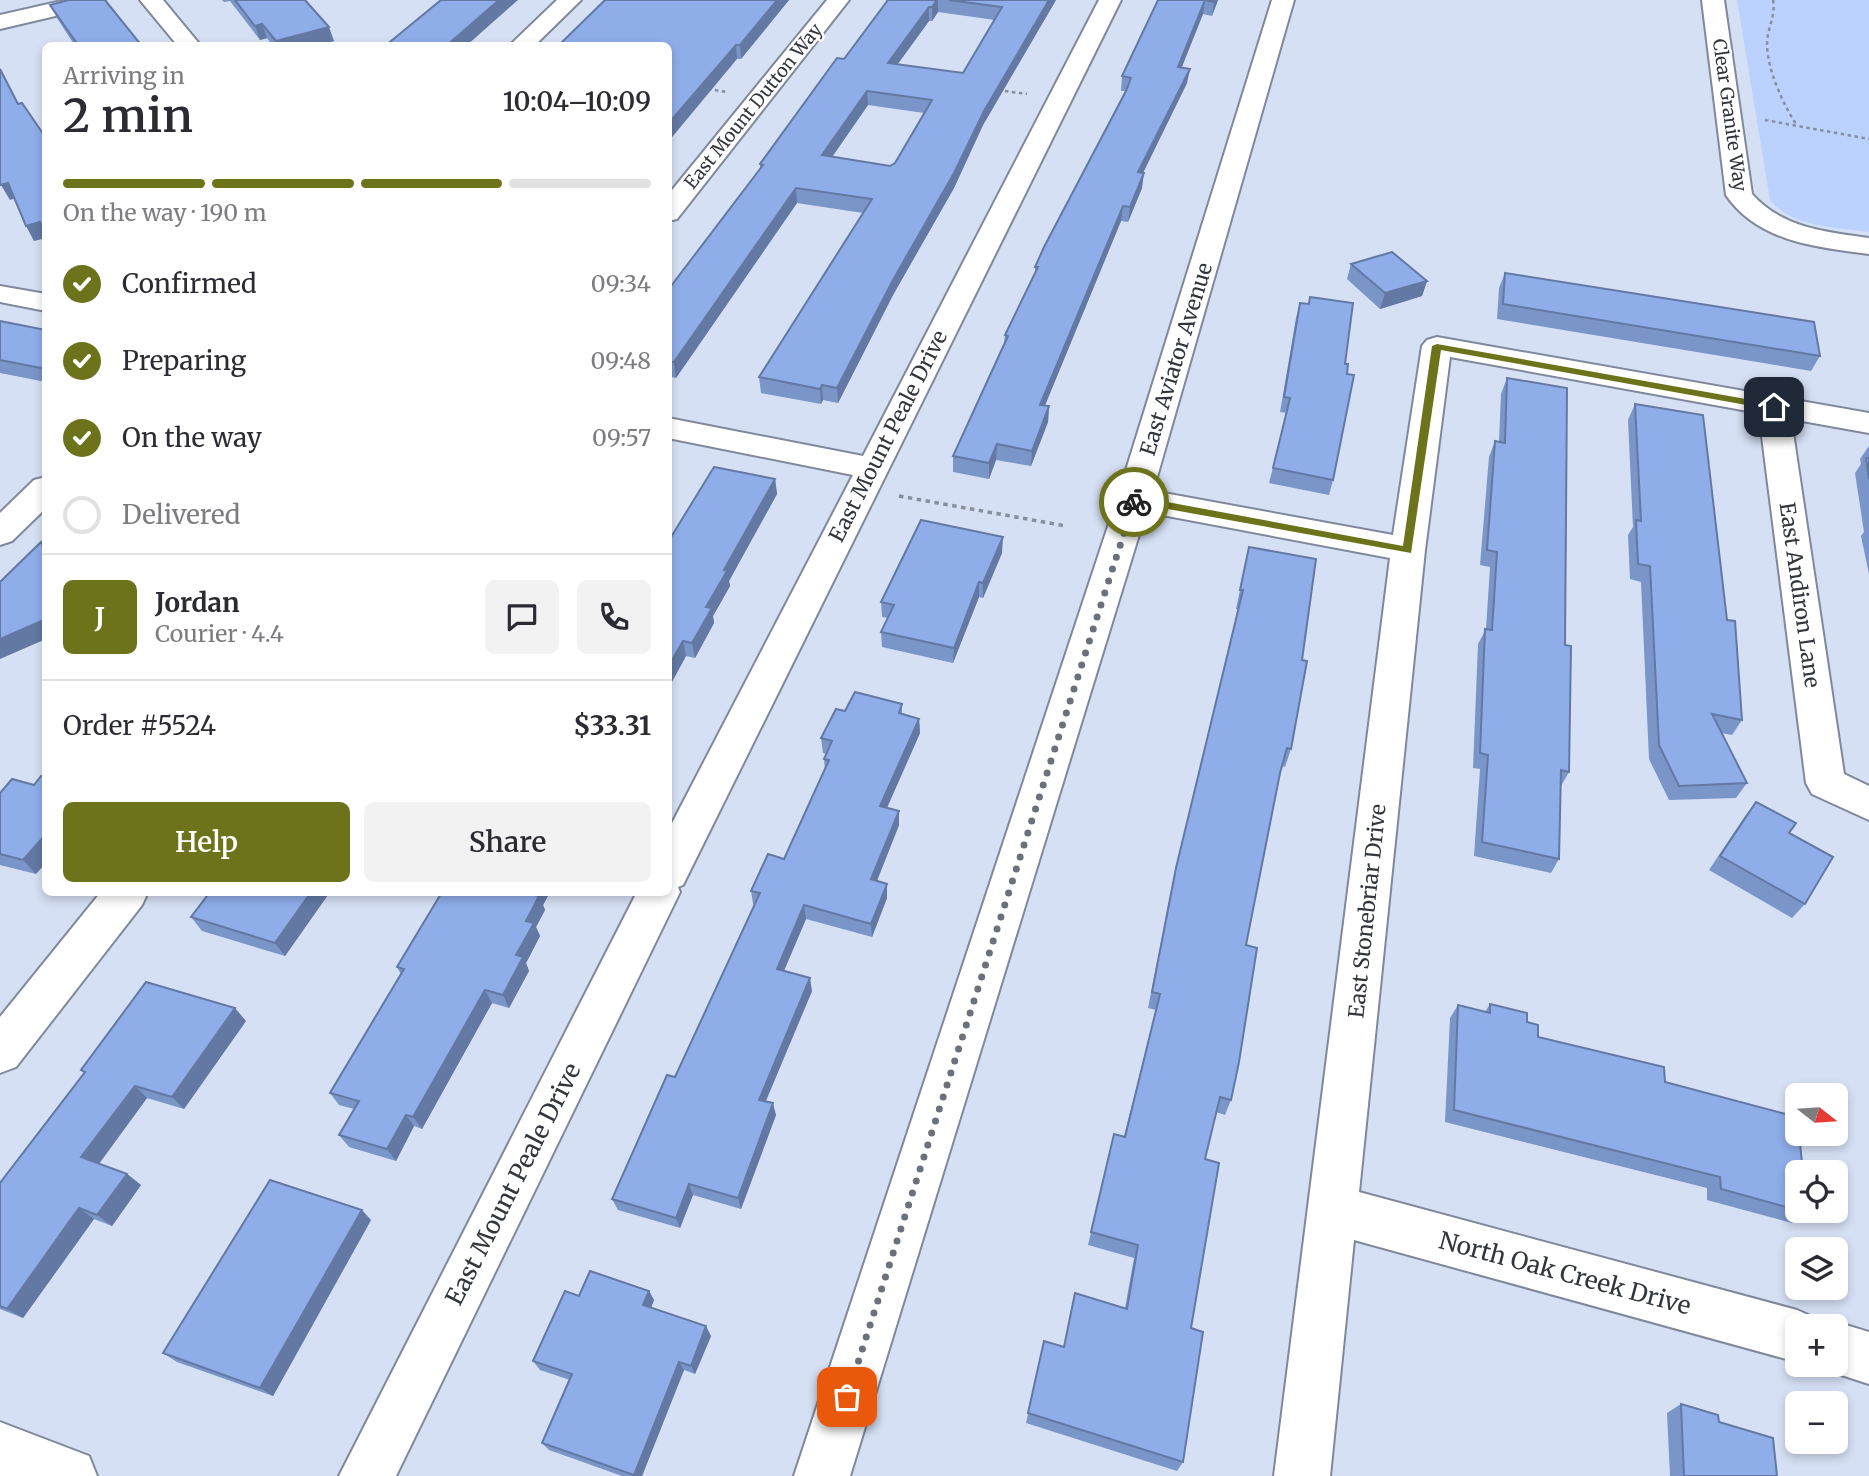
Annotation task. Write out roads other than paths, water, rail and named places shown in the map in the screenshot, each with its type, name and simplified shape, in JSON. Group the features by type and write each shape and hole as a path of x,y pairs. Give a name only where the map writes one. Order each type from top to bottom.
{"street":[{"path":"0,22 94,0"},
{"path":"150,0 187,42"},
{"path":"524,42 570,0"},
{"name":"East Mount Dutton Way","path":"672,208 838,0"},
{"name":"East Mount Peale Drive","path":"672,865 870,468 1110,0"},
{"name":"East Aviator Avenue","path":"822,1476 1135,499 1283,0"},
{"name":"Clear Granite Way","path":"1713,0 1739,195 1766,220 1808,236 1869,246"},
{"path":"0,294 42,302"},
{"name":"East Stonebriar Drive","path":"1302,1476 1408,550 1437,346 1774,407"},
{"path":"1774,407 1869,423"},
{"name":"East Andiron Lane","path":"1774,407 1826,783 1869,804"},
{"path":"672,429 870,468"},
{"path":"0,533 42,492"},
{"path":"1135,499 1408,550"},
{"path":"0,1052 124,896"},
{"name":"East Mount Peale Drive","path":"367,1476 657,896"},
{"name":"North Oak Creek Drive","path":"1333,1210 1785,1333"},
{"path":"1848,1352 1869,1358"},
{"path":"0,1448 69,1476"}]}
